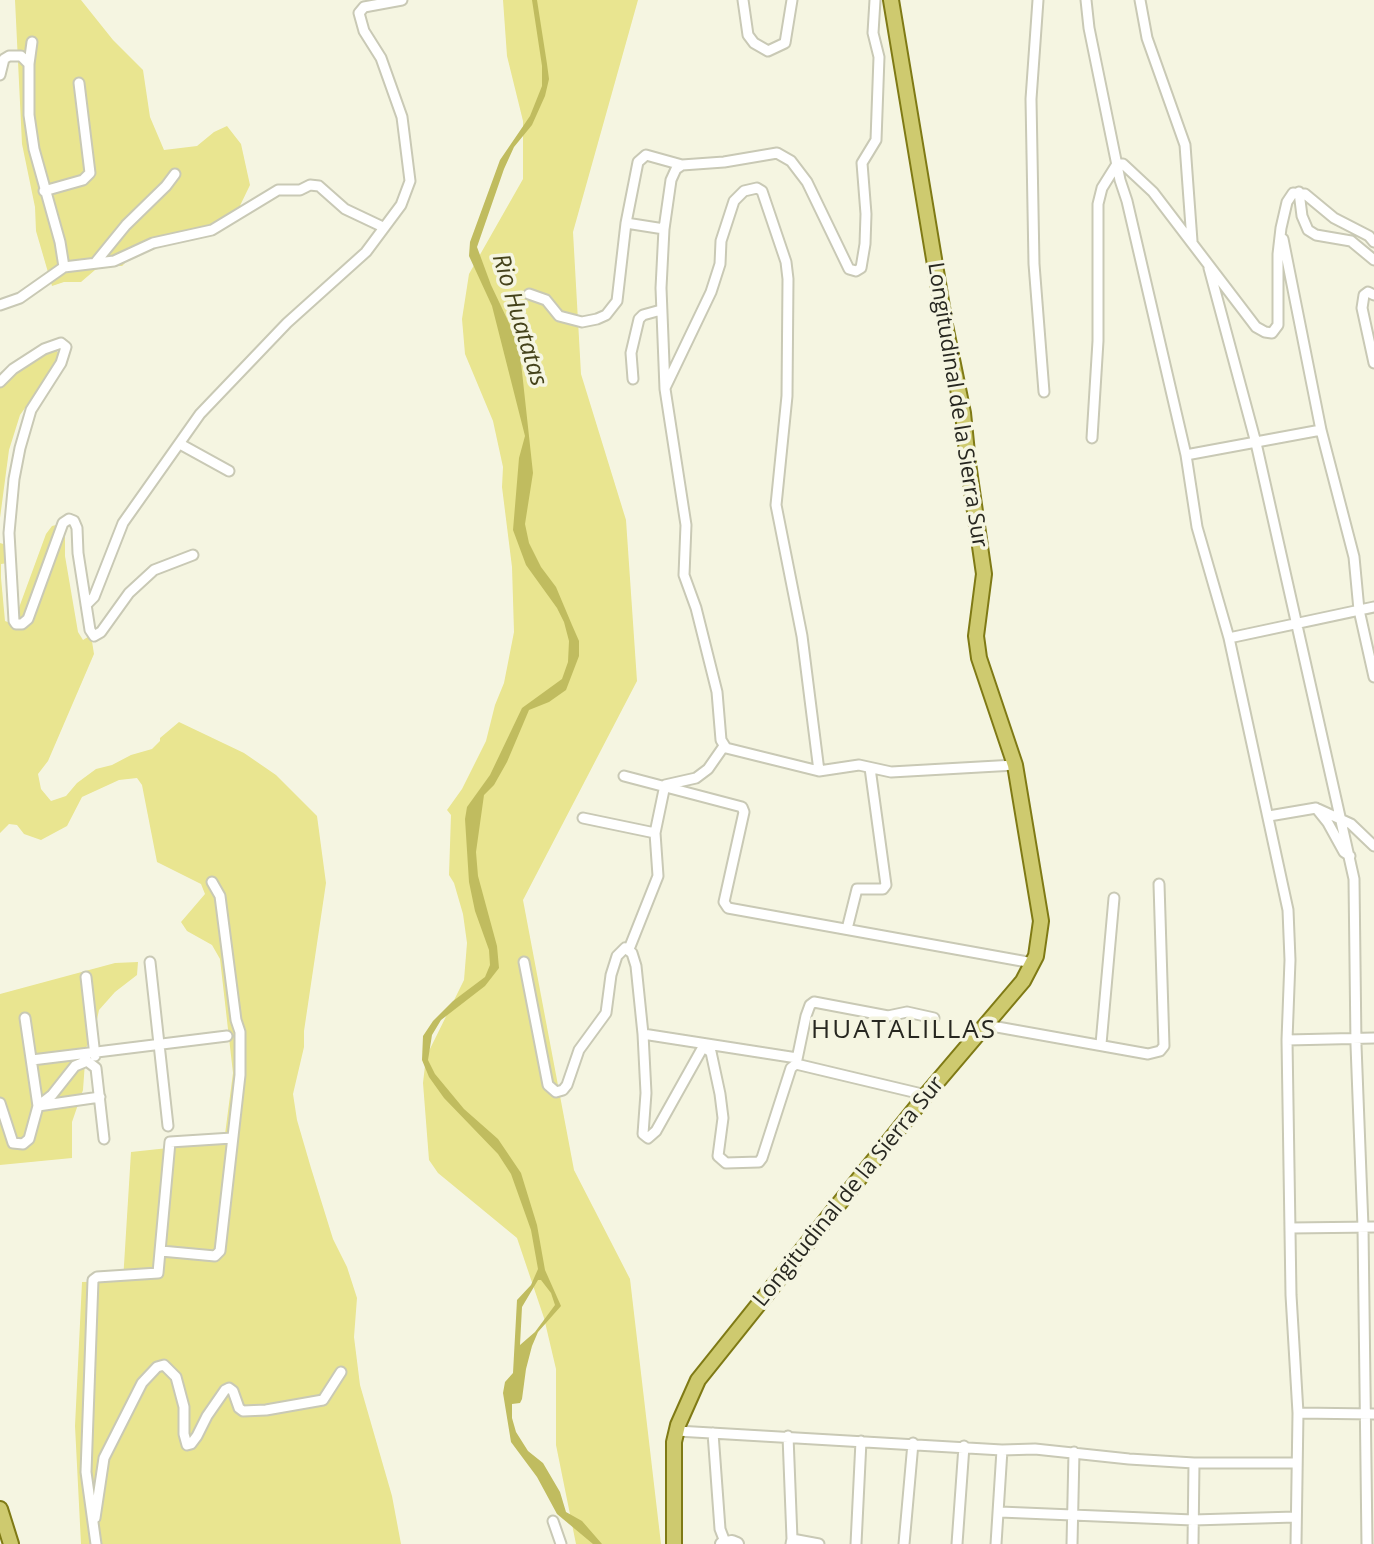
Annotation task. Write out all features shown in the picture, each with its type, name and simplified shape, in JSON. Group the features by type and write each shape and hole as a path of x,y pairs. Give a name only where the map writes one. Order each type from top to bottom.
{"main road":[{"name":"Longitudinal de la Sierra Sur","path":"674,1544 674,1442 687,1402 705,1368 926,1095 1023,981 1036,956 1041,921 1015,765 979,658 976,636 984,574 963,413 945,325 891,0"},
{"path":"0,1509 11,1544"}],"street":[{"path":"86,605 94,597 123,523 209,404 287,323 376,242 383,227 398,211 410,181 402,117 381,58 364,31 359,13 364,7 402,0"},
{"path":"743,0 748,35 754,43 768,51 785,43 792,0"},
{"path":"529,294 546,300 559,316 582,322 606,315 617,301 626,223 638,162 646,155 682,165 777,153 782,155 796,166 807,182 849,269 856,271 861,268 866,214 862,163 876,140 879,57 873,33 875,0"},
{"path":"1038,0 1031,99 1034,264 1044,392"},
{"path":"1086,0 1117,164 1186,455 1197,527 1229,638 1288,910 1291,1295 1298,1413 1296,1544"},
{"path":"1140,0 1147,38 1185,145 1192,241"},
{"path":"32,42 29,115 44,191 60,242 64,267"},
{"path":"0,75 4,59 9,56 21,56 29,64"},
{"path":"44,191 83,180 90,173 79,83"},
{"path":"1117,164 1123,164 1153,192 1178,229 1192,241 1209,268 1256,327 1272,333 1278,325 1280,311 1278,254 1281,228 1289,196 1299,192"},
{"path":"1092,438 1098,341 1098,204 1102,188 1117,164"},
{"path":"665,785 696,778 708,769 724,746 717,692 696,608 684,575 686,525 665,389 661,310 664,229 671,180 676,169 682,165"},
{"path":"95,263 118,233 175,174"},
{"path":"0,305 20,298 64,267 114,261 153,243 212,230 274,192 300,190 310,185 322,187 345,209 383,227"},
{"path":"665,389 711,292 720,264 721,241 734,201 744,191 757,188 762,191 787,271 787,396 776,505 802,636 819,771"},
{"path":"1299,192 1374,242"},
{"path":"1299,192 1302,216 1308,230 1316,235 1351,241 1374,260"},
{"path":"626,223 664,229"},
{"path":"1281,228 1321,430 1354,557 1359,610 1374,677"},
{"path":"1209,268 1256,443 1354,879 1355,1039 1369,1227 1367,1544"},
{"path":"1374,295 1368,292 1364,295 1362,308 1374,363"},
{"path":"633,379 631,353 639,319 661,310"},
{"path":"0,382 13,369 44,349 61,343 66,347 61,363 31,410 20,448 9,533 14,621 18,625 28,619 63,523 69,519 74,521 77,528 78,553 92,635 98,635 129,593 154,570 193,555"},
{"path":"1186,455 1321,430"},
{"path":"180,444 229,471"},
{"path":"1229,638 1374,607"},
{"path":"724,746 819,771 859,765 891,772 1015,765"},
{"path":"847,929 857,889 883,889 886,885 870,768"},
{"path":"624,776 742,807 744,812 725,905 1033,963"},
{"path":"665,785 655,833 658,876 629,949 636,966 643,1034 646,1093 644,1136 648,1138 656,1131 703,1047 711,1052 720,1094 723,1118 718,1156 726,1163 759,1162 791,1068 797,1061 810,1005 814,1002 888,1016 907,1012 934,1018"},
{"path":"1269,816 1316,808 1351,824 1374,846"},
{"path":"1316,808 1344,852 1350,856"},
{"path":"583,818 655,833"},
{"path":"161,1251 215,1256 220,1251 240,1075 240,1032 220,896 212,882"},
{"path":"986,1025 1148,1054 1154,1054 1164,1046 1159,884"},
{"path":"1101,1044 1114,898"},
{"path":"524,962 548,1085 556,1092 567,1085 579,1050 606,1013 613,966 621,950 629,949"},
{"path":"150,962 168,1126"},
{"path":"86,977 104,1139"},
{"path":"0,1103 10,1137 18,1145 29,1139 38,1106 25,1018"},
{"path":"643,1034 797,1061 926,1095"},
{"path":"32,1060 227,1036"},
{"path":"1287,1040 1374,1038"},
{"path":"38,1106 81,1062 87,1061 96,1068"},
{"path":"38,1106 100,1097"},
{"path":"96,1544 86,1472 91,1285 97,1277 156,1275 160,1270 170,1142 232,1138"},
{"path":"1291,1228 1369,1227"},
{"path":"94,1529 104,1458 142,1383 157,1367 164,1365 176,1377 184,1407 187,1445 197,1436 207,1416 229,1388 243,1411 266,1410 323,1400 341,1372"},
{"path":"1298,1413 1370,1414"},
{"path":"677,1431 1074,1452 1194,1463 1296,1463"},
{"path":"713,1433 720,1529 728,1543"},
{"path":"788,1436 791,1542 819,1544"},
{"path":"856,1544 861,1441"},
{"path":"904,1544 913,1443"},
{"path":"957,1544 964,1446"},
{"path":"996,1544 1002,1450"},
{"path":"1072,1544 1074,1452"},
{"path":"1193,1544 1194,1463"},
{"path":"1000,1512 1193,1520 1295,1517"},
{"path":"553,1521 561,1544"}],"shaded area":[{"path":"15,0 81,0 113,40 143,70 150,117 164,150 197,146 227,126 241,144 250,185 236,214 221,225 133,255 122,266 95,270 81,282 52,286 36,231 35,207 22,144"},
{"path":"503,0 638,0 573,232 581,374 626,520 637,681 523,900 574,1170 630,1279 661,1544 576,1544 556,1445 556,1369 544,1318 517,1238 438,1173 429,1160 423,1083 426,1057 464,980 467,943 463,914 449,875 451,815 447,810 462,789 486,741 504,683 514,632 503,467 493,421 465,354 462,319 469,274 523,179 523,121 507,56"},
{"path":"532,0 537,0 549,79 532,125 514,147 504,169 477,247 519,344 533,473 525,524 529,543 556,587 579,641 579,656 566,690 549,702 529,710 507,762 494,785 484,795 476,852 478,876 497,946 499,968 485,986 441,1020 432,1035 428,1060 435,1074 464,1109 498,1139 521,1173 537,1225 545,1270 561,1306 538,1332 526,1369 522,1399 520,1403 512,1404 512,1418 516,1432 528,1451 543,1463 560,1492 566,1512 582,1521 602,1544 593,1544 557,1514 537,1477 511,1442 503,1393 505,1382 513,1373 517,1300 531,1285 538,1269 531,1230 511,1174 498,1154 444,1098 429,1077 422,1060 423,1036 433,1021 485,977 490,965 489,950 475,911 469,882 467,807 490,775 522,708 562,679 568,662 569,641 564,622 526,565 513,530 519,458 525,436 492,306 469,256 470,242 500,160 530,116 542,86","holes":["538,1280 541,1280 555,1305 535,1332 520,1345 522,1307"]},
{"path":"45,350 57,351 61,358 20,415 9,450 0,518 0,376"},
{"path":"60,524 65,527 65,556 78,632 83,640 91,635 94,654 48,761 38,774 41,789 51,801 66,796 96,769 152,749 179,722 244,753 276,775 317,816 326,883 304,1047 293,1094 297,1120 333,1239 347,1267 357,1298 354,1337 360,1385 392,1496 401,1544 81,1544 75,1426 82,1282 123,1281 131,1152 224,1142 233,1073 220,959 212,945 187,931 181,922 205,894 201,884 157,862 142,785 137,778 119,780 82,797 67,826 41,840 24,834 17,825 9,824 0,833 0,543 10,546 8,563 1,564 1,578 5,621 13,624 46,534 52,526"},
{"path":"138,962 137,975 115,992 99,1010 86,1048 83,1090 72,1122 72,1158 0,1165 0,994 115,963"}],"district":[{"name":"HUATALILLAS","path":"904,1031"}],"water label":[{"name":"Rio Huatatas","path":"519,320"}]}
